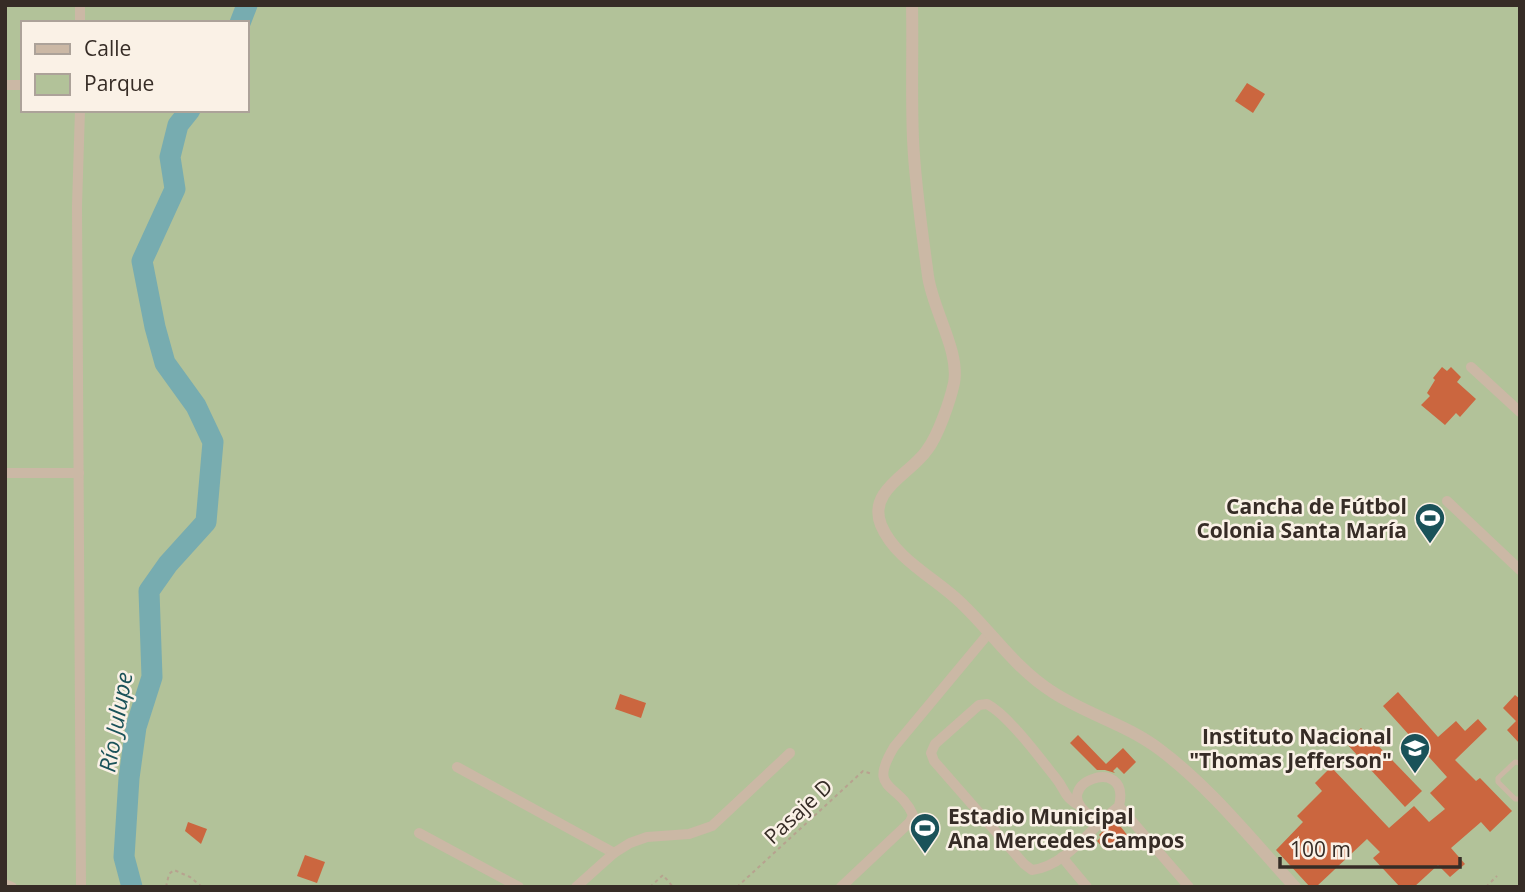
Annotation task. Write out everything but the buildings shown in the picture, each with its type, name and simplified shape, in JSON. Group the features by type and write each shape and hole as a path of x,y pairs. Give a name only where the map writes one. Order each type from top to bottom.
{"street":[{"path":"912,5 913,138 919,211 929,284 953,354 955,377 931,445 922,458 889,487 880,502 879,517 883,529 894,545 962,603 988,634 1051,691 1140,737 1176,763 1202,787 1295,887"},
{"path":"80,112 80,887"},
{"path":"1471,367 1520,412"},
{"path":"5,473 79,473"},
{"path":"1447,501 1520,570"},
{"path":"841,887 910,822 913,815 910,808 886,783 882,773 894,747 988,634"},
{"path":"1083,839 1082,809 1079,799 1081,787 1090,778 1109,778 1118,787 1119,806 1107,817 1083,839 1062,858 1042,869 1032,870 934,761 931,752 935,744 979,705 987,704 1003,715 1058,781 1067,798 1082,809 1100,818 1107,817"},
{"path":"576,887 614,853 630,843 647,837 689,834 712,826 790,753"},
{"path":"457,767 614,853"},
{"path":"1058,781 1081,787"},
{"path":"1119,806 1189,887"},
{"path":"419,833 520,887"},
{"path":"1062,858 1087,887"},
{"path":"5,884 12,887"}],"lane":[{"path":"1520,763 1515,762 1498,778 1515,799 1520,799"}],"path":[{"name":"Pasaje D","path":"737,887 863,771 875,775 882,773"},
{"path":"166,887 169,874 174,870 190,877 202,887"},
{"path":"650,887 663,875 673,887"},
{"path":"1486,887 1497,876"}],"green space":[{"path":"5,5 1520,5 1520,887 5,887"}],"waterway":[{"name":"Río Julupe","path":"241,21 247,5"},
{"name":"Río Julupe","path":"132,887 124,857 129,778 136,727 152,677 149,591 168,564 206,522 213,442 196,406 165,363 142,261 175,189 170,157 178,125 188,112"}],"place":[{"name":"Cancha de Fútbol Colonia Santa María","path":"1430,545"},
{"name":"Instituto Nacional \"Thomas Jefferson\"","path":"1415,775"},
{"name":"Estadio Municipal Ana Mercedes Campos","path":"925,855"}]}
